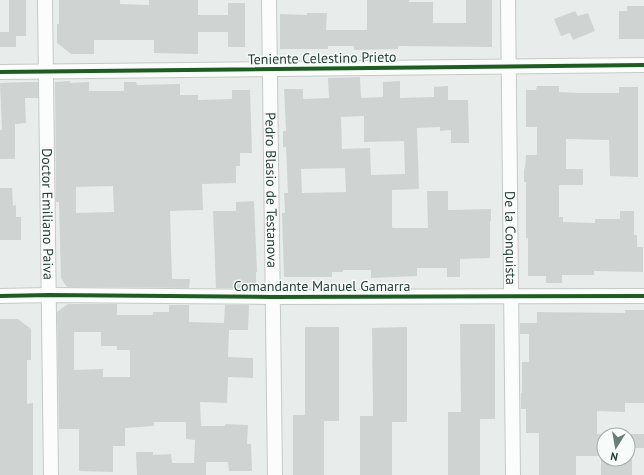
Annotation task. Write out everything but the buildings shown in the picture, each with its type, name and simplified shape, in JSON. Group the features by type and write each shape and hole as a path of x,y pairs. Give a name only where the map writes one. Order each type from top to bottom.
{"street":[{"name":"Doctor Emiliano Paiva","path":"45,0 51,475"},
{"name":"Pedro Blasio de Testanova","path":"269,0 275,475"},
{"name":"De la Conquista","path":"508,0 513,475"},
{"name":"Teniente Celestino Prieto","path":"0,72 644,65"},
{"name":"Comandante Manuel Gamarra","path":"0,296 644,296"}],"cycle path":[{"path":"0,72 644,65"},
{"path":"0,296 644,296"}]}
